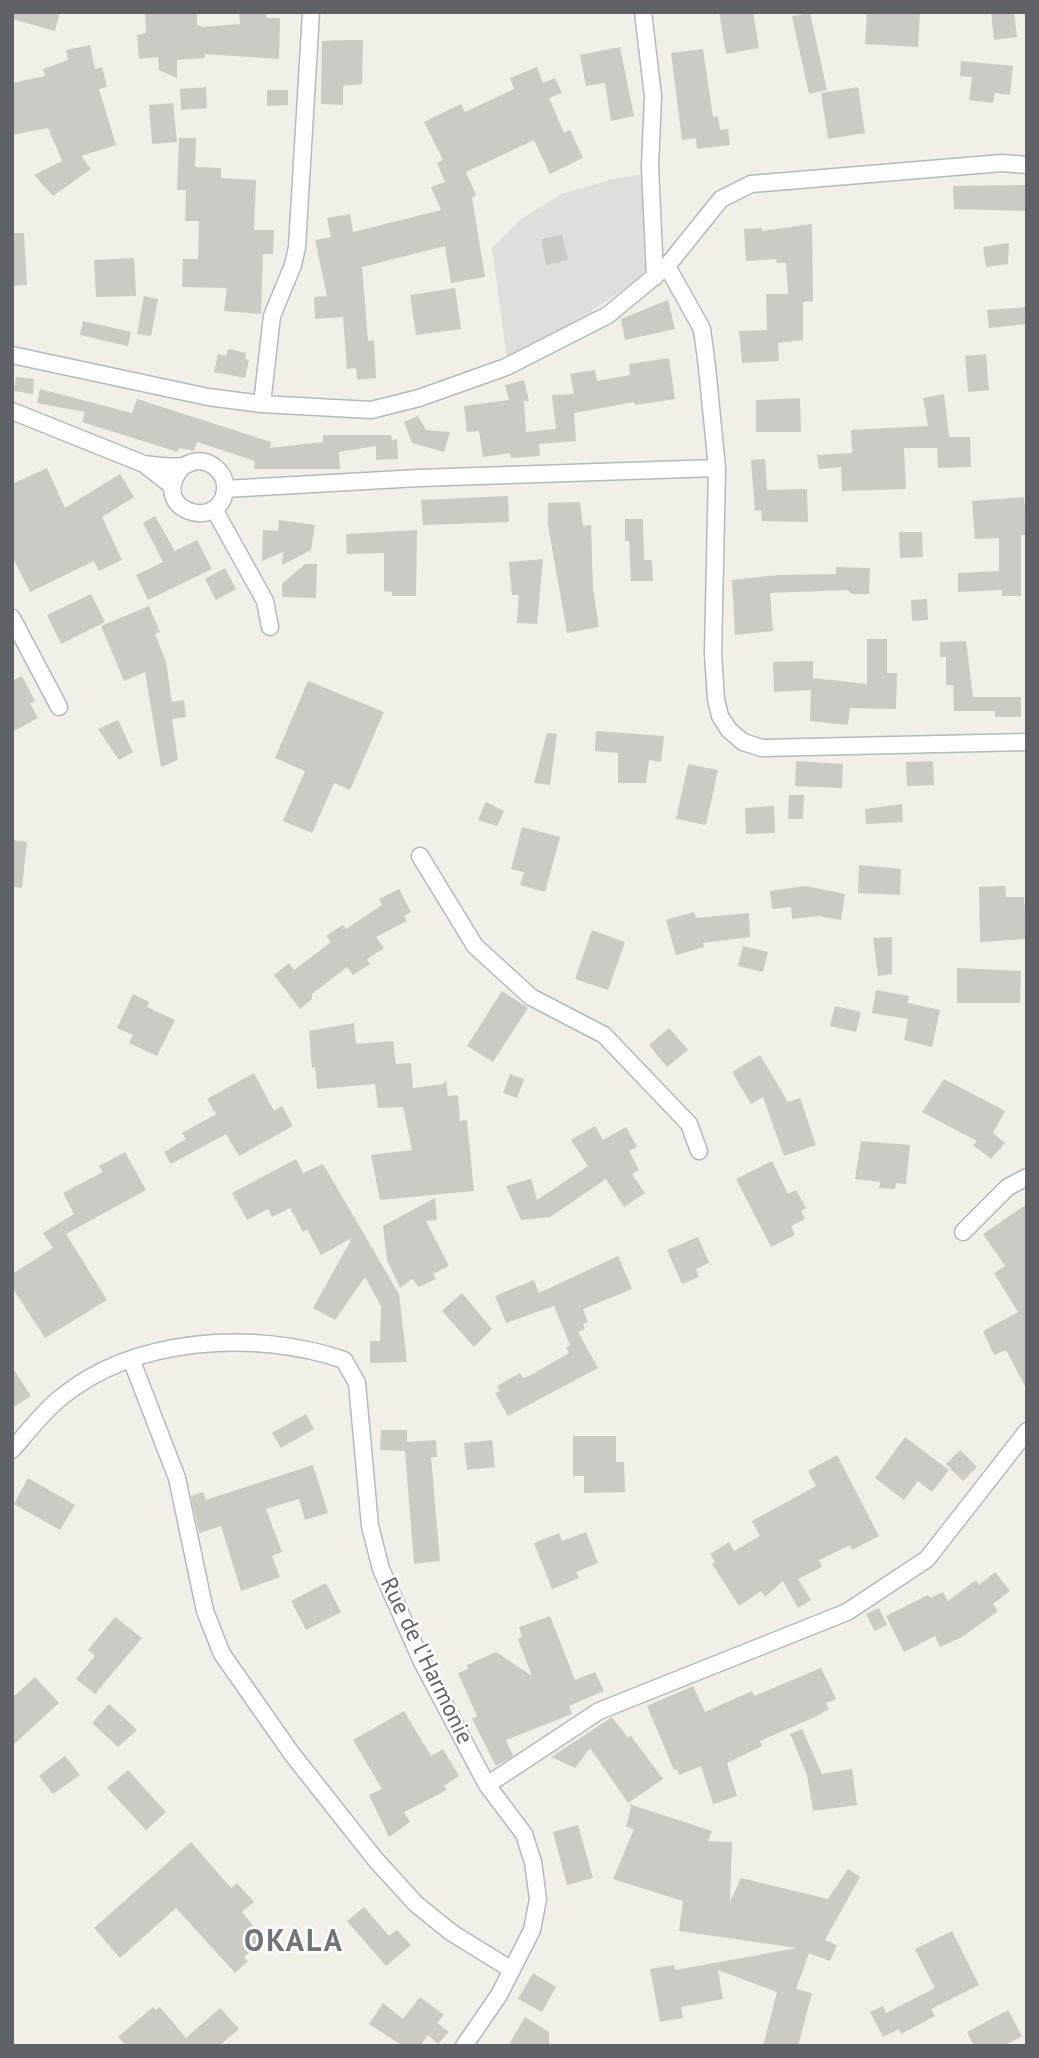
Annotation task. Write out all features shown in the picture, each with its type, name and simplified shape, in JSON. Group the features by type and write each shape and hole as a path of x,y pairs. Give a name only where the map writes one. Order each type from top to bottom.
{"street":[{"path":"262,404 272,316 293,265 297,247 311,12"},
{"path":"643,12 653,96 650,166 661,272 702,329 717,468 713,654 720,716 729,730 743,742 762,748 1027,742"},
{"path":"12,355 208,397 262,404 371,410 419,398 506,367 608,315 661,272 721,199 751,184 1002,163 1027,165"},
{"path":"12,411 144,464 172,486"},
{"path":"194,461 206,462 216,468 223,477 225,489 222,500 214,509 191,513 181,507 174,498 172,486 175,475 183,466 194,461"},
{"path":"144,464 183,466"},
{"path":"225,489 419,478 717,468"},
{"path":"214,509 265,601 270,627"},
{"path":"12,618 59,707"},
{"path":"420,856 475,946 531,997 604,1035 689,1124 699,1151"},
{"path":"963,1232 1008,1187 1027,1177"},
{"name":"Rue de l'Harmonie","path":"12,1450 59,1399 89,1379 131,1359 170,1349 246,1341 307,1347 344,1360 357,1383 370,1526 400,1617 487,1785 524,1834 533,1862 538,1899 532,1930 512,1970 464,2046"},
{"path":"131,1359 177,1478 205,1611 222,1654 292,1754 375,1859 408,1895 452,1933 512,1970"},
{"path":"487,1785 599,1711 847,1612 927,1559 1027,1431"}],"shaded area":[{"path":"643,174 645,275 584,316 507,359 492,248 521,219 562,194 613,179"}],"building":[{"path":"12,12 60,12 55,31 12,19"},
{"path":"145,12 197,12 197,25 203,27 240,24 239,12 266,12 267,18 280,18 279,59 205,54 205,58 177,60 177,78 159,70 158,57 139,59 137,35 146,33"},
{"path":"719,12 753,12 759,48 726,54"},
{"path":"867,12 920,12 918,47 865,44"},
{"path":"991,12 1014,12 1017,37 994,40"},
{"path":"810,13 827,90 809,94 792,16"},
{"path":"363,40 362,84 343,86 343,105 321,104 322,41"},
{"path":"90,45 95,69 102,67 107,87 99,89 116,145 81,156 91,169 53,196 34,175 62,161 48,128 12,135 12,83 45,76 43,69 68,60 66,50"},
{"path":"620,47 634,116 611,121 605,83 586,86 580,55"},
{"path":"703,49 713,117 718,116 720,130 728,129 730,145 697,149 696,138 682,140 671,53"},
{"path":"961,61 1013,66 1010,95 995,93 993,103 969,100 972,77 960,76"},
{"path":"537,67 543,83 555,78 562,93 549,98 564,133 570,130 583,158 550,174 534,140 466,172 476,195 472,197 485,277 451,283 445,246 362,267 368,341 374,340 376,378 357,380 356,368 347,369 343,317 315,319 314,297 327,296 315,240 331,237 327,218 350,214 353,232 441,210 431,187 445,182 437,163 443,160 424,122 461,104 465,112 514,89 510,78"},
{"path":"206,87 207,108 181,110 180,89"},
{"path":"858,87 865,133 828,139 821,93"},
{"path":"267,90 288,90 288,105 267,106"},
{"path":"173,103 177,142 152,144 149,105"},
{"path":"179,138 196,138 195,167 221,168 221,178 256,180 254,230 274,230 273,254 263,254 261,314 224,311 227,288 182,287 183,259 198,259 199,221 185,221 186,190 177,190"},
{"path":"1027,185 1027,211 954,209 953,186"},
{"path":"812,224 813,301 803,302 803,340 778,343 779,361 742,363 739,331 767,330 766,294 788,294 786,263 777,263 776,259 746,261 744,229 762,228 762,231"},
{"path":"12,233 24,233 27,285 12,286"},
{"path":"562,235 568,260 546,265 541,239"},
{"path":"1009,243 1008,264 986,267 983,247"},
{"path":"134,258 136,296 96,297 94,260"},
{"path":"455,288 461,329 416,335 410,295"},
{"path":"144,296 158,299 151,336 137,334"},
{"path":"668,300 675,329 625,340 621,319"},
{"path":"1027,307 1027,324 989,328 987,310"},
{"path":"83,321 131,332 128,346 80,335"},
{"path":"228,349 246,353 245,359 249,360 245,378 214,372 218,354 226,356"},
{"path":"986,354 989,390 968,392 965,356"},
{"path":"669,358 675,399 635,405 634,402 574,413 576,441 539,444 540,456 511,458 510,453 483,457 479,431 467,432 464,406 509,400 505,385 524,380 529,401 524,401 526,432 556,429 552,395 574,394 570,374 595,370 597,381 630,375 629,364"},
{"path":"16,377 34,379 33,394 14,391"},
{"path":"40,389 132,413 137,399 271,442 270,448 323,442 323,435 391,435 392,440 397,439 398,459 376,460 376,446 339,452 340,469 254,469 255,461 197,442 194,451 179,448 178,452 82,422 85,412 37,403"},
{"path":"944,394 949,437 970,437 971,467 938,468 937,448 904,448 906,489 842,491 841,467 819,469 817,455 852,453 851,430 928,426 923,398"},
{"path":"800,398 801,432 756,432 756,400"},
{"path":"418,416 426,430 450,432 444,452 412,443 404,422"},
{"path":"765,459 767,490 807,489 808,522 762,521 761,510 755,511 751,460"},
{"path":"47,468 65,508 120,474 134,497 102,517 122,560 99,571 94,561 30,592 12,556 12,484"},
{"path":"508,496 509,522 423,525 421,500"},
{"path":"1024,497 1027,535 1021,535 1021,596 1002,596 1002,590 958,592 958,573 999,571 999,538 975,539 972,501"},
{"path":"580,502 583,526 591,525 593,589 599,627 567,633 548,525 548,503"},
{"path":"155,516 175,551 197,540 212,569 148,600 136,575 163,562 143,523"},
{"path":"625,519 643,519 644,560 652,560 653,581 631,581 629,541 625,541"},
{"path":"279,520 315,525 311,550 282,565 283,552 262,561 263,530 278,531"},
{"path":"417,530 416,596 392,596 392,592 384,591 384,553 347,554 346,534"},
{"path":"899,532 922,532 923,557 900,558"},
{"path":"543,559 537,624 517,623 519,595 512,595 509,562"},
{"path":"305,564 317,564 316,598 282,597 282,584"},
{"path":"836,567 870,568 869,594 852,594 848,590 770,593 773,631 735,635 732,580 778,575 836,574"},
{"path":"225,568 236,589 216,600 205,579"},
{"path":"91,594 105,622 61,644 47,615"},
{"path":"927,599 928,620 912,621 911,600"},
{"path":"149,606 160,632 155,634 166,662 172,702 184,700 186,717 172,719 178,760 161,767 145,672 124,681 101,626"},
{"path":"867,639 887,639 887,673 897,673 896,709 850,708 848,725 810,721 811,690 774,692 773,662 813,661 813,678 867,684"},
{"path":"966,641 973,697 1021,697 1021,717 995,717 995,711 954,711 953,685 946,685 946,657 940,657 940,642"},
{"path":"22,676 35,701 30,703 38,718 12,732 12,681"},
{"path":"308,681 384,712 350,790 334,783 312,833 283,821 305,771 275,758"},
{"path":"118,720 133,752 119,760 98,729"},
{"path":"596,731 664,736 661,762 649,760 646,783 618,783 618,753 595,751"},
{"path":"547,733 557,734 550,785 534,783"},
{"path":"796,761 843,764 842,788 795,786"},
{"path":"933,761 934,785 907,786 906,762"},
{"path":"688,764 718,770 706,825 676,819"},
{"path":"789,795 804,795 803,819 788,819"},
{"path":"486,802 504,811 497,826 478,820"},
{"path":"902,804 903,822 866,824 865,809"},
{"path":"774,806 775,833 746,834 745,808"},
{"path":"522,827 560,837 545,892 520,885 524,872 511,869"},
{"path":"12,840 27,842 22,888 12,887"},
{"path":"859,865 901,869 900,895 858,893"},
{"path":"805,886 845,894 841,920 818,916 792,919 791,907 772,909 770,891"},
{"path":"1005,886 1006,897 1024,897 1027,939 980,942 979,887"},
{"path":"399,889 411,912 404,916 407,921 376,937 384,948 367,959 370,964 353,975 347,967 312,994 312,999 300,1009 274,975 289,963 294,970 331,942 326,936 343,925 346,929 382,905 379,899"},
{"path":"694,912 696,918 749,913 750,937 703,943 704,947 676,955 666,920"},
{"path":"592,930 625,942 608,990 575,979"},
{"path":"892,937 892,974 878,976 873,938"},
{"path":"743,946 768,952 763,972 738,966"},
{"path":"957,968 1021,971 1020,1003 957,1003"},
{"path":"876,990 909,996 908,1003 940,1010 932,1047 904,1040 908,1019 872,1013"},
{"path":"502,991 528,1008 493,1062 467,1046"},
{"path":"133,994 149,1002 147,1007 175,1020 157,1056 129,1043 133,1035 117,1028"},
{"path":"835,1006 861,1012 856,1032 830,1026"},
{"path":"354,1023 356,1044 393,1041 396,1064 411,1063 413,1088 443,1084 446,1080 448,1096 458,1095 460,1121 467,1120 474,1191 380,1200 371,1155 412,1150 403,1107 378,1108 375,1084 317,1089 315,1067 312,1068 309,1031"},
{"path":"669,1028 688,1050 667,1067 649,1045"},
{"path":"760,1055 788,1102 800,1098 816,1145 784,1156 763,1097 751,1104 732,1072"},
{"path":"254,1073 274,1111 282,1106 293,1126 239,1156 226,1134 171,1164 164,1152 186,1139 182,1133 216,1114 207,1099"},
{"path":"510,1074 524,1079 517,1098 503,1093"},
{"path":"944,1079 1005,1111 993,1133 1005,1143 991,1159 973,1145 977,1141 922,1112"},
{"path":"595,1126 603,1140 626,1127 637,1147 629,1151 639,1170 632,1174 645,1193 624,1207 606,1179 550,1217 521,1220 506,1186 531,1179 537,1200 588,1166 571,1140"},
{"path":"861,1141 910,1145 906,1184 896,1183 895,1189 879,1188 880,1182 855,1179"},
{"path":"125,1152 146,1190 66,1234 107,1300 45,1338 12,1287 12,1274 53,1248 43,1233 74,1214 63,1193 103,1172 99,1166"},
{"path":"296,1159 303,1173 323,1164 399,1294 407,1362 370,1363 370,1341 380,1341 381,1306 365,1277 335,1320 313,1308 352,1238 321,1255 307,1229 303,1232 290,1208 272,1217 268,1209 247,1220 232,1193"},
{"path":"772,1161 788,1194 796,1190 806,1208 801,1211 805,1219 791,1226 795,1235 771,1247 736,1179"},
{"path":"435,1198 437,1220 426,1221 449,1266 433,1274 436,1279 419,1287 412,1279 400,1288 387,1260 383,1226"},
{"path":"1027,1204 1027,1390 1006,1350 994,1355 983,1331 1018,1312 994,1273 1005,1266 983,1234"},
{"path":"698,1237 709,1263 696,1269 699,1277 682,1284 667,1250"},
{"path":"618,1256 632,1289 583,1309 588,1322 583,1324 585,1329 578,1332 598,1368 508,1416 495,1393 500,1391 497,1386 520,1373 523,1378 529,1376 569,1353 566,1348 570,1345 554,1306 506,1323 495,1296 534,1280 539,1293"},
{"path":"462,1293 492,1329 474,1347 442,1311"},
{"path":"12,1367 31,1396 12,1408"},
{"path":"306,1414 314,1429 281,1448 272,1433"},
{"path":"381,1430 407,1430 407,1442 436,1440 437,1457 431,1457 440,1561 414,1564 405,1451 380,1450"},
{"path":"573,1436 616,1436 616,1462 624,1462 625,1492 584,1493 584,1476 573,1476"},
{"path":"905,1437 949,1470 932,1492 918,1481 904,1500 875,1478"},
{"path":"492,1440 495,1467 467,1470 464,1443"},
{"path":"960,1450 977,1467 963,1481 946,1464"},
{"path":"837,1455 879,1536 852,1550 850,1545 819,1560 822,1567 798,1579 811,1600 798,1608 783,1581 765,1597 761,1591 739,1606 712,1564 715,1562 710,1554 729,1542 734,1551 760,1536 752,1521 816,1486 808,1471"},
{"path":"313,1465 328,1513 305,1520 299,1499 266,1509 282,1552 272,1556 280,1577 241,1591 221,1526 199,1533 191,1496 203,1492 206,1500"},
{"path":"28,1478 75,1505 60,1530 14,1504"},
{"path":"586,1532 598,1563 576,1572 579,1578 552,1589 534,1543 559,1533 562,1541"},
{"path":"995,1572 1010,1591 993,1604 998,1611 962,1637 940,1647 935,1636 904,1652 886,1616 928,1595 930,1598 943,1592 948,1601 976,1580 979,1585"},
{"path":"326,1583 341,1612 306,1630 291,1601"},
{"path":"879,1608 887,1625 874,1631 866,1614"},
{"path":"550,1616 575,1680 595,1672 604,1691 569,1706 572,1714 506,1740 513,1756 496,1766 472,1719 477,1716 458,1673 468,1669 467,1665 496,1652 532,1676 518,1639 522,1637 519,1627"},
{"path":"115,1617 142,1638 95,1694 76,1679 95,1656 88,1650"},
{"path":"821,1668 836,1699 826,1703 829,1709 760,1741 762,1746 727,1763 737,1796 713,1804 701,1766 679,1775 677,1769 674,1770 647,1706 693,1686 705,1712 752,1691 754,1696"},
{"path":"35,1677 59,1703 12,1746 12,1698"},
{"path":"109,1704 137,1730 118,1747 92,1723"},
{"path":"404,1711 431,1756 443,1749 459,1776 444,1786 447,1790 404,1812 410,1822 389,1837 369,1795 382,1789 353,1740"},
{"path":"612,1717 628,1738 631,1736 663,1779 628,1803 590,1748 575,1768 551,1757"},
{"path":"802,1729 822,1774 852,1769 857,1805 813,1811 807,1775 790,1734"},
{"path":"65,1756 80,1775 53,1794 39,1776"},
{"path":"128,1770 166,1812 146,1830 107,1788"},
{"path":"629,1804 712,1831 708,1841 732,1842 730,1902 741,1878 828,1899 848,1869 860,1877 825,1940 837,1945 830,1961 809,1953 796,1989 812,1993 798,2046 763,2046 777,1992 718,1970 723,1999 681,2007 683,2018 660,2022 650,1969 674,1965 675,1970 797,1948 679,1931 683,1901 613,1879 634,1829 626,1827 631,1807"},
{"path":"578,1825 593,1878 567,1885 553,1832"},
{"path":"191,1842 231,1888 237,1883 254,1902 242,1912 265,1940 244,1957 248,1961 235,1973 176,1908 120,1958 94,1928"},
{"path":"364,1907 389,1936 397,1930 411,1945 386,1966 347,1921"},
{"path":"952,1931 979,1985 931,2009 935,2016 901,2034 899,2029 883,2037 870,2012 883,2006 886,2013 935,1988 915,1949"},
{"path":"533,1973 556,1987 542,2012 518,1999"},
{"path":"420,1997 444,2015 437,2023 449,2032 438,2044 428,2035 420,2046 403,2046 369,2024 383,2003 403,2019"},
{"path":"153,2007 156,2010 160,2007 186,2038 220,2008 239,2029 219,2046 126,2046 118,2037"},
{"path":"1008,2010 1022,2036 1004,2046 974,2046 967,2032"},
{"path":"525,2017 549,2032 549,2046 508,2046"}],"district":[{"name":"OKALA","path":"294,1942"}]}
